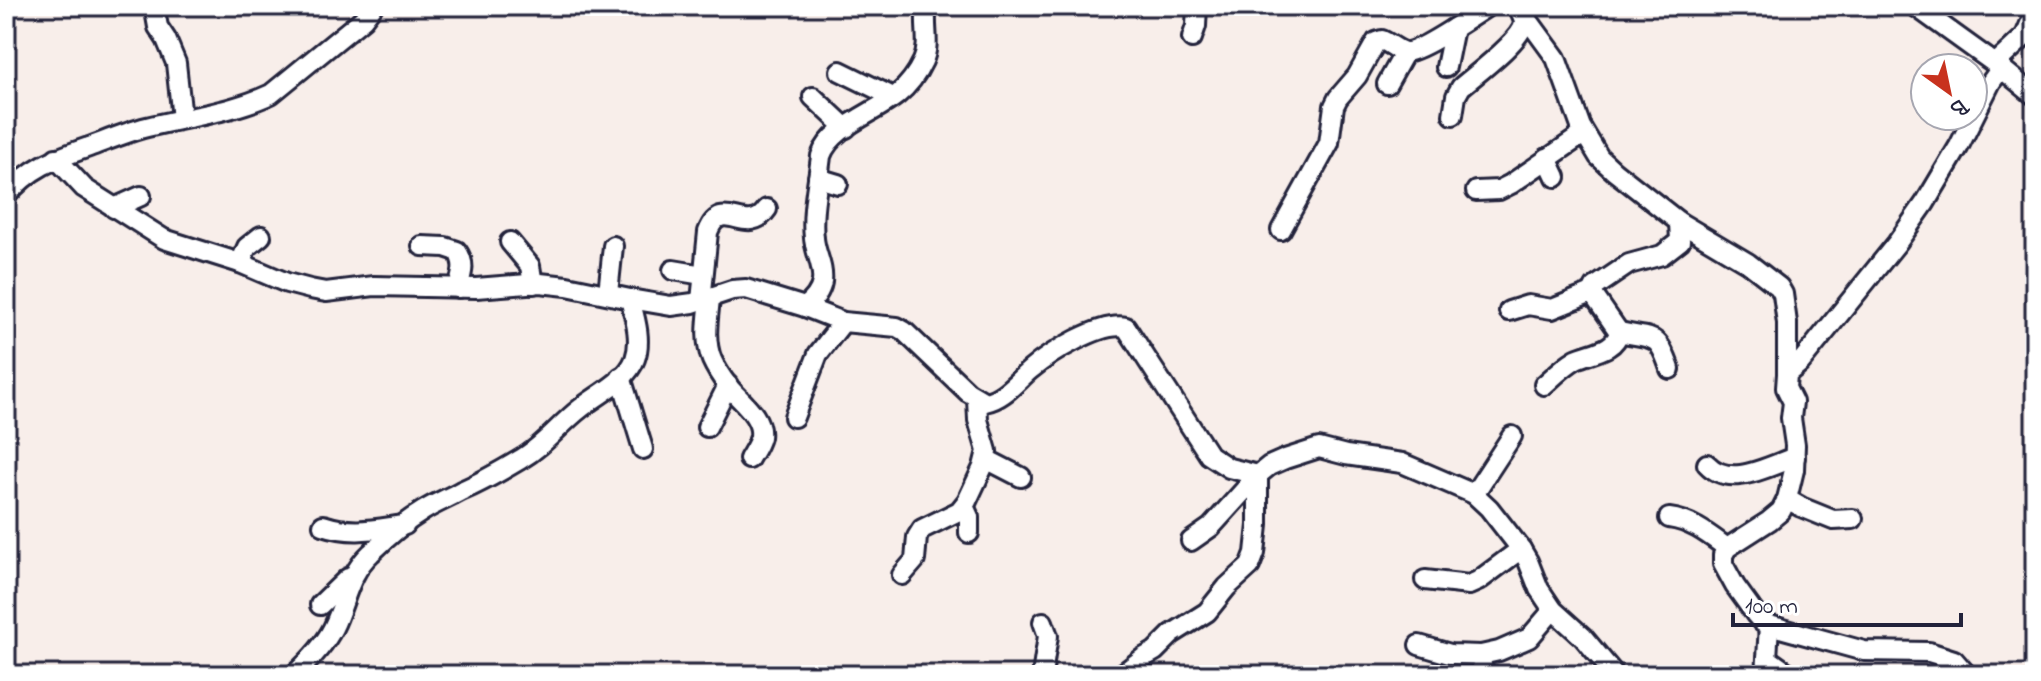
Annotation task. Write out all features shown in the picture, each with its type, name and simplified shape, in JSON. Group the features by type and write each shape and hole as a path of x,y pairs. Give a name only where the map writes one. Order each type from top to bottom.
{"street":[{"path":"158,6 158,27 176,63 182,119"},
{"path":"6,196 33,170 56,158 141,129 271,94 363,19 373,6"},
{"path":"805,307 813,301 822,281 814,237 818,178 824,147 910,82 927,48 927,6"},
{"path":"1192,38 1197,6"},
{"path":"1387,84 1405,52 1423,46 1488,6"},
{"path":"1915,6 2035,96"},
{"path":"1453,115 1461,87 1513,42 1521,30 1524,22 1518,7"},
{"path":"1476,191 1499,190 1511,184 1582,135 1556,58 1518,7"},
{"path":"1787,374 1800,363 1878,267 1925,203 1959,146 1998,66 2025,36 2035,12"},
{"path":"1446,67 1454,28"},
{"path":"1281,230 1329,143 1338,98 1357,76 1376,42 1382,40 1405,52"},
{"path":"840,71 893,97"},
{"path":"813,97 846,128"},
{"path":"1581,129 1599,157 1614,171 1679,222 1748,263 1779,287 1783,294 1787,323 1786,388 1793,402 1794,470 1781,511 1727,548 1723,555 1723,564 1735,586 1762,622 1769,625 1864,651 1929,652 1954,660 1967,675"},
{"path":"56,158 84,188 164,239 240,263 287,283 326,292 374,286 567,286 671,306 746,289 843,322 897,327 985,402 992,401 1040,362 1079,337 1111,326 1126,327 1209,455 1229,468 1258,475"},
{"path":"1547,158 1556,177"},
{"path":"818,178 838,184"},
{"path":"114,208 141,196"},
{"path":"749,459 759,442 758,423 728,385 708,350 703,275 708,232 712,223 724,216 755,220 767,209"},
{"path":"1509,311 1528,305 1552,309 1592,293 1595,287 1629,264 1662,255 1680,241 1679,222"},
{"path":"240,263 247,247 261,236"},
{"path":"510,242 530,266 533,284"},
{"path":"422,246 457,251 462,258 463,269 458,288"},
{"path":"608,293 613,246"},
{"path":"673,270 703,275"},
{"path":"1592,293 1619,332 1653,338 1662,345 1670,369"},
{"path":"320,605 370,554 424,510 524,458 581,407 621,377 635,360 637,348 637,325 630,299"},
{"path":"794,417 818,354 843,322"},
{"path":"1544,385 1577,358 1610,346 1619,332"},
{"path":"621,377 643,449"},
{"path":"707,427 728,385"},
{"path":"902,575 915,560 917,537 922,529 964,506 986,459 977,398"},
{"path":"1474,494 1512,436"},
{"path":"1191,541 1211,527 1258,475 1285,459 1319,448 1402,463 1474,494 1489,508 1521,549 1539,589 1553,610 1583,637 1615,675"},
{"path":"1707,464 1713,471 1729,477 1748,474 1795,457"},
{"path":"986,459 1021,477"},
{"path":"1121,675 1155,651 1172,634 1207,612 1227,587 1250,566 1255,553 1258,525 1258,475"},
{"path":"1787,499 1833,520 1853,519"},
{"path":"964,506 969,517 969,533"},
{"path":"1669,518 1683,520 1702,529 1727,548"},
{"path":"323,525 353,532 405,525"},
{"path":"1425,580 1469,585 1521,549"},
{"path":"294,675 332,630 356,570"},
{"path":"1419,645 1450,654 1481,655 1499,651 1529,638 1553,610"},
{"path":"1042,675 1048,636 1043,622"},
{"path":"1769,625 1766,666 1791,675"},
{"path":"1481,655 1483,675"}]}
